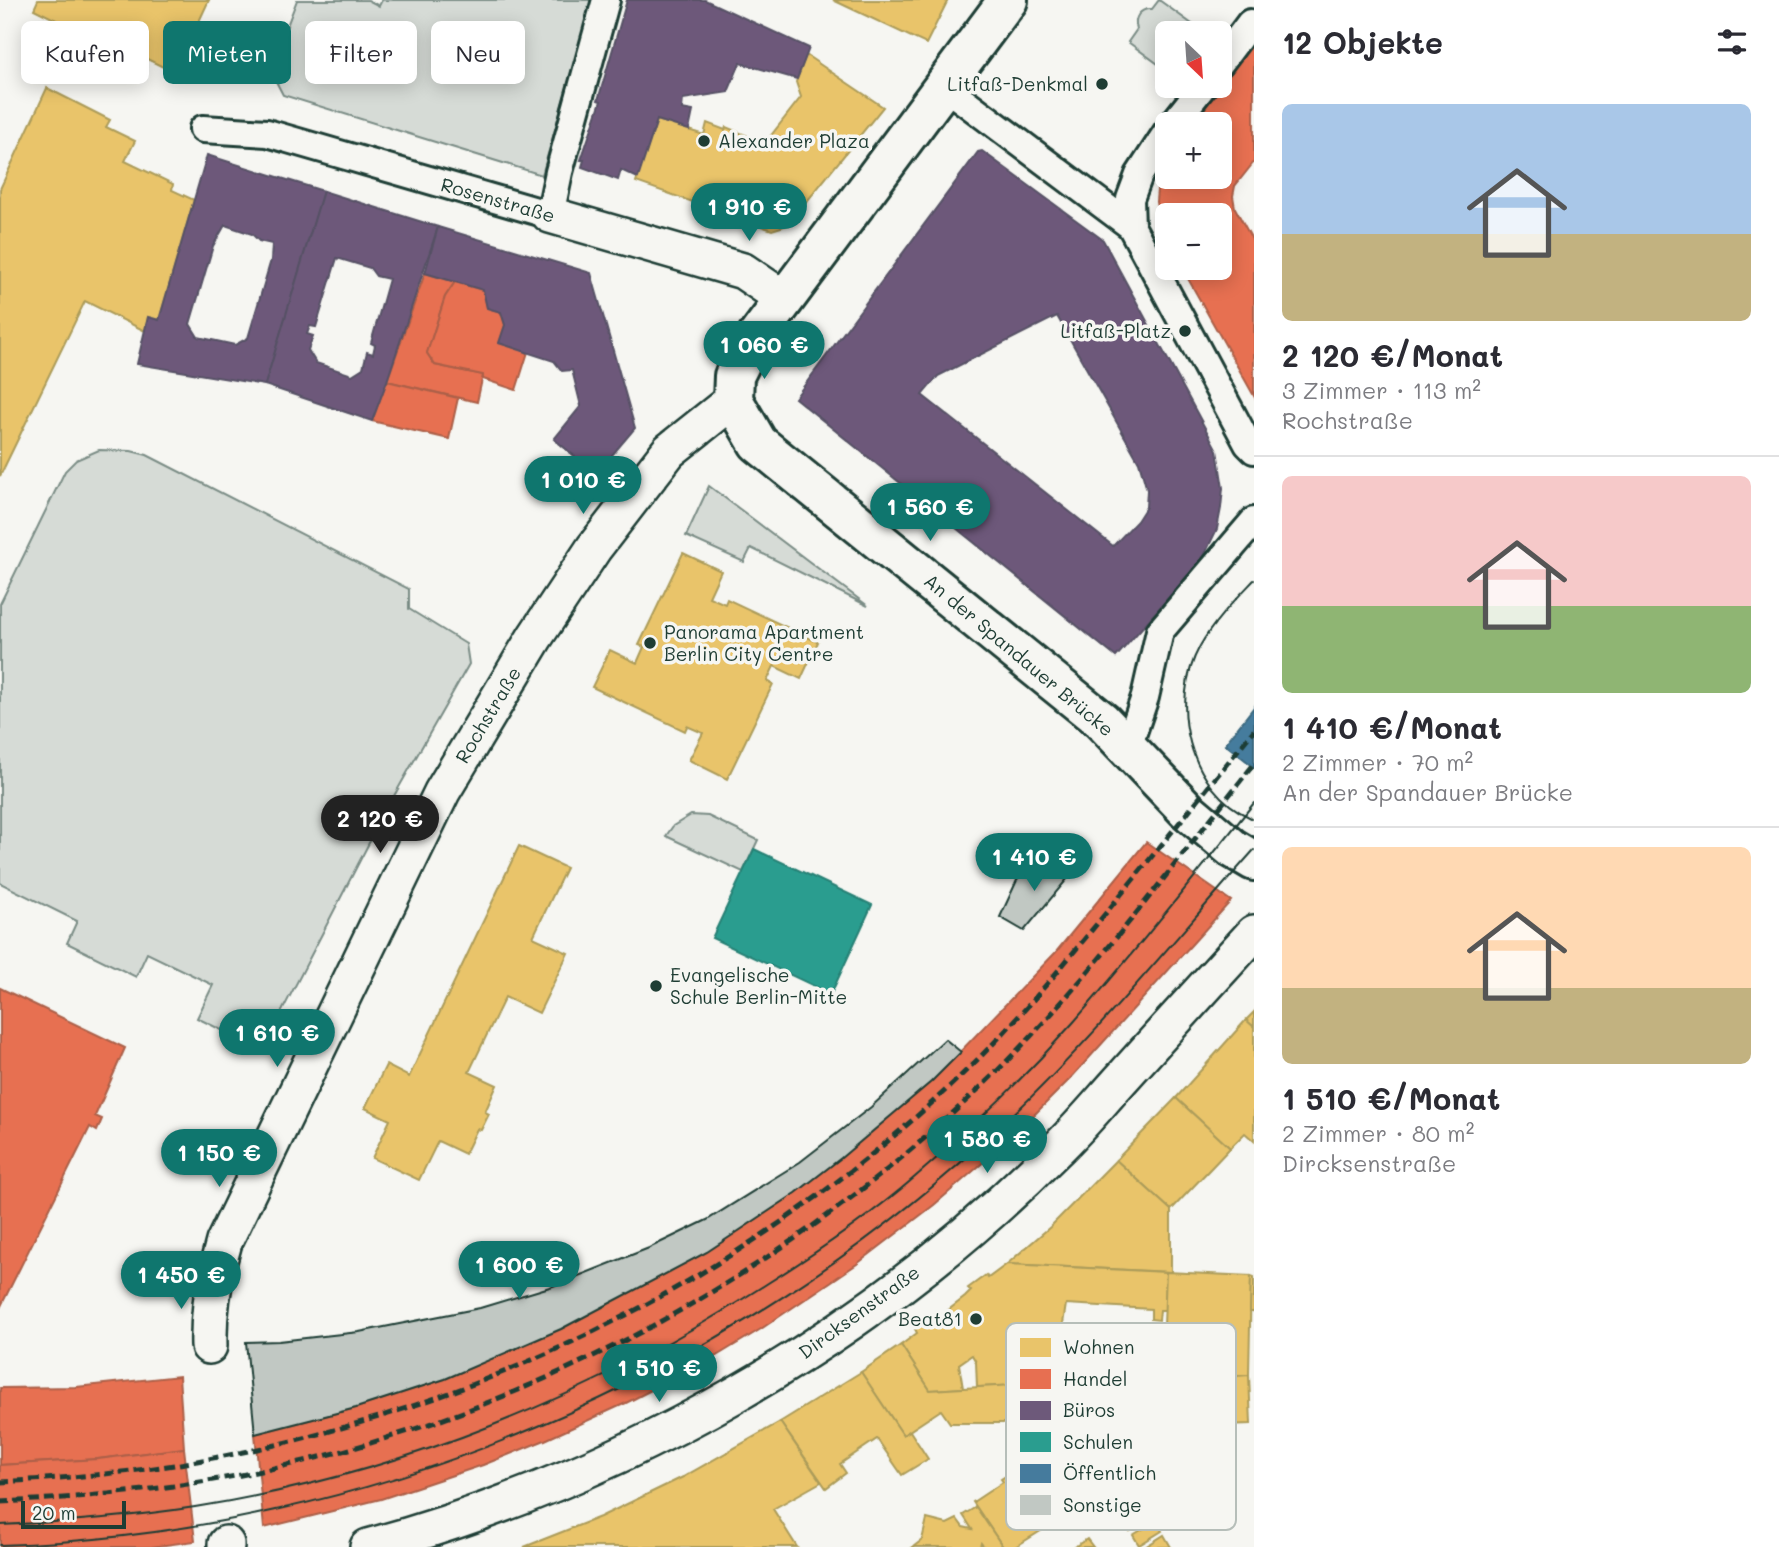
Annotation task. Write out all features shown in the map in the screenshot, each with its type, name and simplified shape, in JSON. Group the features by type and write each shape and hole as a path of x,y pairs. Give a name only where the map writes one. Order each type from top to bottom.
{"street":[{"path":"550,215 559,172 606,0"},
{"path":"733,400 734,376 747,350 1008,0"},
{"path":"1232,47 1250,23"},
{"path":"944,86 1131,226 1248,444 1254,450"},
{"path":"1182,112 1194,98"},
{"name":"Rosenstraße","path":"203,129 267,133 743,271 784,299"},
{"path":"1131,226 1130,198 1139,175 1155,150"},
{"name":"An der Spandauer Brücke","path":"733,400 758,443 1102,721 1187,810 1232,848 1254,861"},
{"name":"Rochstraße","path":"209,1346 208,1318 214,1279 224,1242 442,792 535,637 594,548 669,451 733,400"},
{"path":"1128,747 1145,697 1160,631 1254,521"},
{"name":"Dircksenstraße","path":"368,1547 437,1528 546,1489 633,1450 782,1366 866,1311 965,1234 1057,1149 1254,933"}],"shaded area":[{"path":"297,0 368,0 379,6 382,0 592,0 542,175 283,95 277,84 291,84 289,21"},
{"path":"1159,0 1188,21 1155,21 1155,62 1128,42 1137,29 1138,15 1144,10 1152,9"},
{"path":"99,450 131,451 147,455 409,589 409,609 466,644 469,664 386,810 262,1050 197,1018 213,985 147,953 136,977 67,943 77,921 0,883 0,604 65,471 76,460"},
{"path":"709,486 868,606 751,548 744,562 686,536"},
{"path":"691,815 708,816 758,840 743,872 666,836 673,826"}],"building: Wohnen":[{"path":"38,0 209,0 199,21 163,21 163,67 149,60 149,21 58,21 34,9"},
{"path":"833,0 948,0 926,44"},
{"name":"Alexander Plaza","path":"806,55 883,107 788,225 772,230 636,182 657,120 704,135 707,123 725,130 726,127 765,143 801,97 796,82"},
{"path":"47,88 110,120 106,127 135,141 125,161 173,184 172,190 194,200 159,320 148,317 145,331 85,301 0,476 0,189"},
{"path":"683,553 721,571 709,597 725,604 727,599 818,642 801,679 774,666 767,681 773,684 727,779 689,760 703,733 687,726 685,731 592,687 610,650 637,663 644,647 639,645"},
{"path":"519,846 566,868 533,937 568,953 539,1013 505,997 469,1072 497,1085 485,1112 489,1114 481,1130 477,1129 465,1154 438,1141 419,1180 372,1158 390,1120 365,1108 386,1065 409,1077"},
{"path":"1254,1012 1254,1027 1246,1020"},
{"path":"1246,1020 1254,1027 1254,1141 1245,1133 1230,1148 1176,1098"},
{"path":"1176,1098 1230,1148 1171,1210 1116,1160"},
{"path":"1116,1160 1171,1210 1171,1272 1007,1264 1050,1227"},
{"path":"1007,1264 1166,1272 1165,1310 1160,1310 1159,1320 1151,1319 1151,1309 1066,1304 1063,1323 1006,1323 1006,1386 977,1387 976,1362 972,1355 959,1364 963,1388 930,1390 901,1345 917,1333 915,1329 935,1314 938,1318 965,1297 971,1291 968,1288 986,1275 988,1278"},
{"path":"1166,1272 1251,1276 1249,1375 1236,1376 1236,1323 1164,1323"},
{"path":"1251,1276 1254,1277 1254,1312 1250,1312"},
{"path":"901,1345 930,1390 1006,1386 1006,1423 950,1423 941,1410 903,1435 861,1372"},
{"path":"861,1372 903,1435 910,1431 928,1459 902,1475 877,1439 840,1464 846,1473 826,1488 780,1422"},
{"path":"1249,1375 1251,1424 1236,1425 1236,1376"},
{"path":"780,1422 821,1482 773,1509 797,1547 524,1547 600,1517 683,1477"},
{"path":"1006,1476 1006,1530 1042,1530 1015,1547 1003,1547 973,1502 1003,1482 1001,1479"},
{"path":"976,1507 1003,1547 984,1547 981,1543 980,1547 913,1547 922,1540 927,1519 947,1524 957,1519 963,1527 972,1529 963,1515"},
{"path":"1141,1530 1162,1531 1139,1545 1133,1535"},
{"path":"1164,1535 1171,1547 1145,1547"},
{"path":"1087,1539 1093,1547 1074,1547"}],"building: Handel":[{"path":"1254,34 1254,162 1235,186 1233,196 1235,208 1254,243 1254,396 1189,280 1232,280 1232,203 1156,202 1157,189 1232,189 1232,112 1197,112 1207,98 1232,98 1232,64"},
{"path":"425,273 455,282 445,297 427,353 435,365 483,375 477,402 387,381"},
{"path":"455,282 483,290 487,308 501,312 505,325 499,343 528,352 516,390 483,379 483,375 435,365 427,353 445,297"},
{"path":"387,381 458,398 449,439 372,421"},
{"path":"1146,842 1231,901 1070,1079 1008,1141 934,1205 857,1264 761,1329 710,1360 626,1403 483,1465 381,1499 264,1528 255,1434 356,1408 445,1379 561,1329 707,1252 796,1193 931,1082 1056,952"},
{"path":"0,988 125,1048 95,1116 102,1119 97,1131 90,1127 0,1308"},
{"path":"179,1376 184,1448 98,1459 0,1465 0,1388 76,1387"},
{"path":"184,1448 195,1541 151,1547 0,1547 0,1465 98,1459"}],"building: Büros":[{"path":"627,0 705,0 809,48 797,79 740,63 728,92 683,99 682,109 693,111 689,130 657,120 638,178 621,170 618,180 582,167 584,160 581,160 601,101 598,100"},
{"path":"982,151 1103,240 1217,450 1223,488 1221,508 1217,529 1202,560 1116,657 795,398 978,152","holes":["1057,316 1139,462 1147,490 1146,507 1137,521 1113,546 922,395 938,376"]},
{"path":"207,155 323,191 265,385 137,364 148,317 159,320","holes":["225,225 252,234 259,241 272,244 271,260 248,338 235,345 198,337 190,324 213,246"]},
{"path":"323,191 438,227 372,421 265,385","holes":["337,258 370,268 376,276 389,279 371,343 375,345 373,354 367,352 363,368 352,375 316,363 308,350 313,336 307,334 310,326 316,327"]},
{"path":"438,227 591,273 635,428 596,474 554,439 581,406 572,370 562,371 554,361 499,343 505,325 501,312 487,308 483,290 425,273"}],"building: Schulen":[{"path":"754,849 872,905 831,994 712,938"}],"building: Öffentlich":[{"path":"1254,707 1254,767 1225,744"}],"building: Sonstige":[{"path":"1052,857 1073,872 1024,931 1000,917 1018,878"},
{"path":"945,1039 961,1052 931,1082 796,1193 707,1252 561,1329 445,1379 356,1408 255,1434 246,1342 359,1332 480,1308 553,1286 649,1248 707,1220 800,1162 871,1107"}],"tram line":[{"path":"1251,818 1230,805 1212,787 1199,767 1190,743 1186,693 1190,669 1200,646 1218,620 1254,580"},
{"path":"0,1525 98,1519 195,1507 271,1493 346,1474 420,1452 564,1395 634,1361 702,1323 787,1271 862,1220 898,1192 976,1122 1072,1024 1254,803"},
{"path":"0,1545 138,1534 275,1510 409,1474 539,1426 665,1366 784,1296 897,1215 1002,1125 1100,1025 1254,850"}],"railway":[{"path":"0,1482 148,1469 197,1461 305,1438 411,1406 515,1367 616,1320 712,1266 805,1205 892,1137 974,1063 1058,971 1254,730"},
{"path":"0,1502 91,1496 181,1485 241,1475 345,1450 448,1418 548,1377 644,1330 738,1276 827,1216 911,1150 990,1078 1094,964 1254,764"}],"place":[{"name":"Litfaß-Denkmal","path":"1102,84"},
{"name":"Alexander Plaza","path":"704,141"},
{"name":"Litfaß-Platz","path":"1185,331"},
{"name":"Panorama Apartment Berlin City Centre","path":"650,643"},
{"name":"Evangelische Schule Berlin-Mitte","path":"656,986"},
{"name":"Beat81","path":"976,1319"}]}
